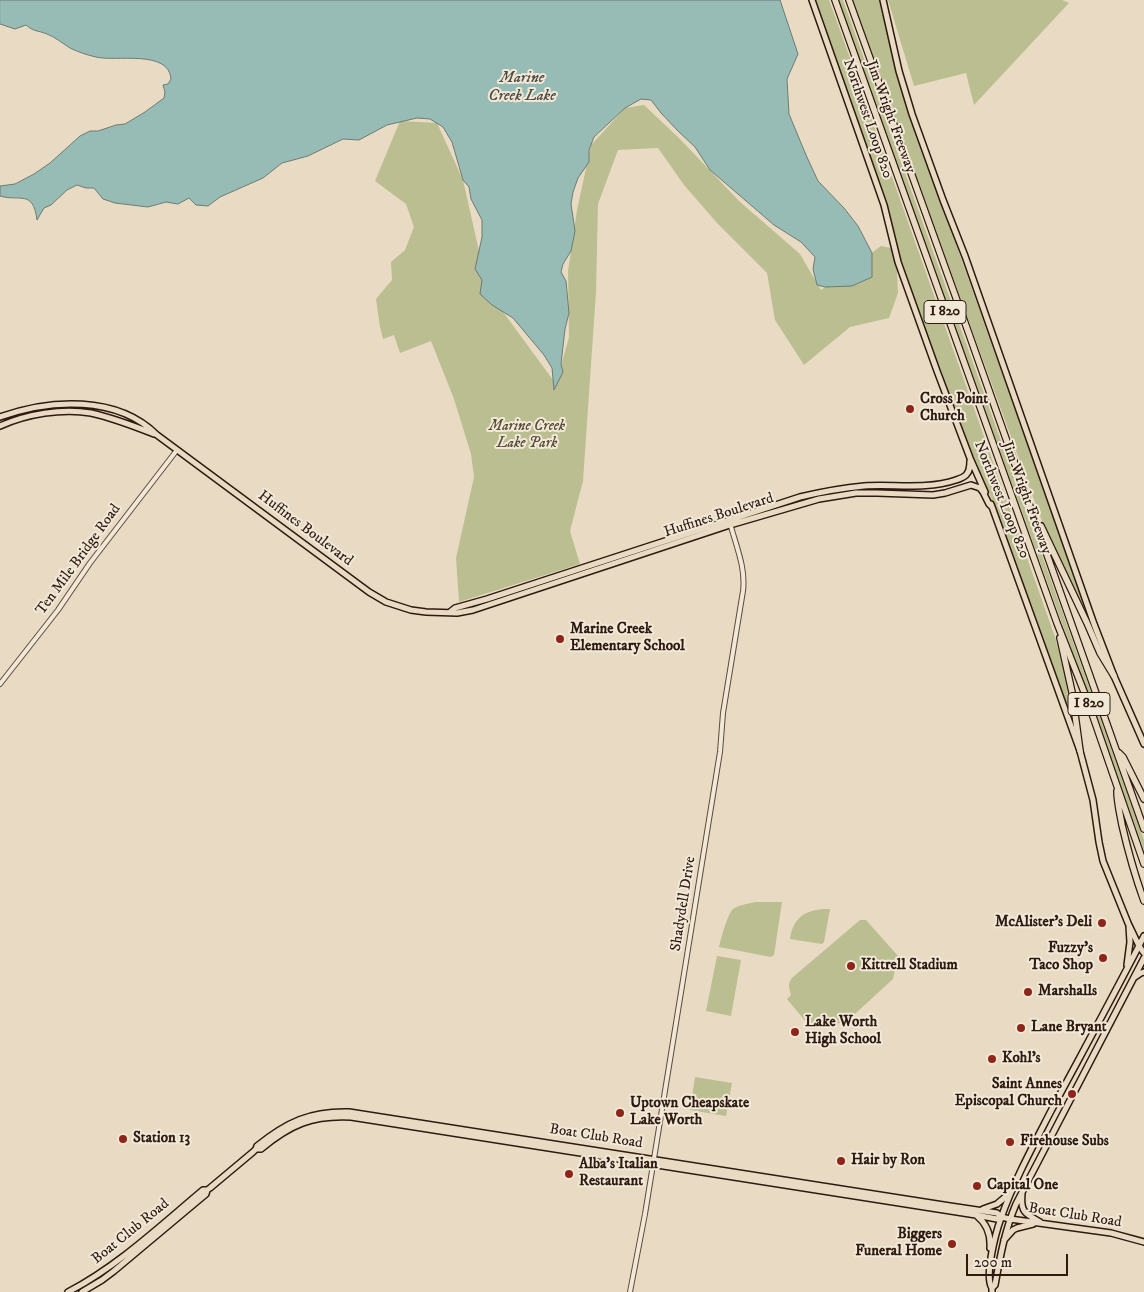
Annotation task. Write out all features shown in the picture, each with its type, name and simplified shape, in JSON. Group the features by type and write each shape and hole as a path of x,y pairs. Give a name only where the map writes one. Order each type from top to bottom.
{"highway":[{"name":"Jim Wright Freeway","path":"835,0 1057,623 1088,702 1144,864"},
{"name":"Jim Wright Freeway","path":"849,0 1144,829"},
{"path":"1025,493 1030,497 1043,532 1100,653 1114,676"},
{"path":"1057,623 1072,692 1080,751"},
{"path":"1116,749 1123,757 1144,799"},
{"path":"1117,786 1118,802 1127,845 1144,901"}],"main road":[{"name":"Northwest Loop 820","path":"812,0 884,205 898,262 970,458 992,507 1080,751 1093,800 1103,860 1128,923 1144,953"},
{"path":"883,0 899,71 912,114 965,256 1114,676 1144,744"},
{"name":"Huffines Boulevard","path":"0,417 37,406 63,404 90,405 111,409 137,420 148,426 176,450 369,592 386,602 411,610 426,612 450,612 455,608 819,496 864,486 915,487 945,484 962,478 967,474 970,467 970,458"},
{"name":"Huffines Boulevard","path":"0,426 21,418 61,412 79,412 119,421 157,435"},
{"name":"Huffines Boulevard","path":"819,496 856,493 915,495 945,493 968,486 976,486 983,492 988,504 992,507"},
{"path":"915,487 915,495"},
{"path":"1126,970 1130,942 1128,923"},
{"path":"990,1267 996,1232 1012,1191 1041,1131 1144,937"},
{"path":"992,1290 995,1285 1010,1218 1144,958"},
{"path":"1133,979 1144,972"},
{"path":"1053,1108 1063,1113"},
{"name":"Boat Club Road","path":"82,1292 114,1271 206,1194 207,1190 268,1137 294,1122 318,1114 339,1112 380,1116 585,1148 654,1162"},
{"name":"Boat Club Road","path":"256,1149 261,1149 280,1134 303,1122 339,1116 654,1162 977,1213 997,1218 1010,1218 1111,1233 1144,1242"},
{"path":"1041,1131 1051,1136"},
{"path":"529,1145 532,1143 580,1150 585,1148"},
{"name":"Boat Club Road","path":"68,1292 111,1266 203,1190 207,1190"},
{"path":"1023,1190 1023,1210 1026,1214 1042,1223"},
{"path":"992,1290 989,1284 990,1243 988,1231 986,1224 977,1213 993,1206 1012,1191"},
{"path":"1004,1240 1017,1228 1042,1223"}],"street":[{"name":"Ten Mile Bridge Road","path":"0,684 58,610 84,570 176,450"},
{"name":"Shadydell Drive","path":"630,1292 654,1162 720,752 723,714 744,584 743,566 730,522"}],"green space":[{"path":"815,0 829,0 840,30 1055,637 1066,680 1070,708 1068,703 1065,704 990,495 963,436 940,373 902,263 885,199"},
{"path":"837,0 843,0 1144,840 1144,850"},
{"path":"853,0 879,0 909,112 1097,640 1048,537"},
{"path":"888,0 1062,0 1069,3 974,105 966,73 914,86"},
{"name":"Marine Creek Lake Park","path":"644,105 680,139 739,201 800,254 821,290 881,246 896,249 898,293 889,318 850,327 804,365 775,320 767,273 717,223 684,185 658,148 618,150 598,204 596,292 583,481 570,531 580,564 459,602 456,558 474,477 471,454 454,399 431,341 400,353 394,335 383,339 376,299 392,280 391,262 405,250 414,227 406,204 375,181 400,121 437,123 463,180 479,251 484,286 556,384 569,337 568,271 577,210 591,145 625,108"},
{"path":"755,902 782,902 774,955 771,957 719,947 726,922 732,910"},
{"path":"823,909 830,909 824,942 822,944 790,939 796,921 800,917"},
{"name":"Kittrell Stadium","path":"860,920 866,920 898,956 893,979 845,1023 821,1026 817,1023 811,1028 787,999 791,995 789,983 793,977"},
{"path":"717,956 741,960 731,1016 706,1011"},
{"path":"695,1077 732,1083 726,1116 690,1110"}],"water":[{"name":"Marine Creek Lake","path":"0,0 780,0 798,54 787,79 789,114 818,181 858,226 872,253 872,277 852,286 825,287 817,285 813,269 815,257 801,242 774,225 710,170 695,147 661,113 651,100 641,99 625,108 594,137 589,150 589,162 578,178 573,192 571,204 575,231 571,251 563,264 561,272 566,281 569,313 561,364 563,372 554,390 552,368 544,355 513,318 492,305 480,294 482,280 475,269 482,237 482,220 471,199 469,187 463,180 452,142 443,127 430,119 417,118 387,125 359,140 343,139 308,156 282,163 263,178 220,197 208,206 196,205 189,198 178,204 166,202 148,207 115,203 103,199 94,188 77,185 67,190 51,205 44,208 37,220 35,210 29,200 0,196 0,186 15,184 34,174 50,163 80,136 90,131 98,131 125,124 145,112 164,98 163,85 168,84 171,79 168,70 161,64 151,60 93,56 70,48 53,37 26,25 15,29 0,24"}],"place":[{"name":"Cross Point Church","path":"910,409"},
{"name":"Marine Creek Elementary School","path":"560,639"},
{"name":"McAlister's Deli","path":"1102,923"},
{"name":"Fuzzy's Taco Shop","path":"1103,958"},
{"name":"Kittrell Stadium","path":"851,966"},
{"name":"Marshalls","path":"1028,992"},
{"name":"Lane Bryant","path":"1021,1028"},
{"name":"Lake Worth High School","path":"795,1032"},
{"name":"Kohl's","path":"992,1059"},
{"name":"Saint Annes Episcopal Church","path":"1072,1094"},
{"name":"Uptown Cheapskate Lake Worth","path":"620,1113"},
{"name":"Station 13","path":"123,1139"},
{"name":"Firehouse Subs","path":"1010,1142"},
{"name":"Hair by Ron","path":"841,1161"},
{"name":"Alba's Italian Restaurant","path":"569,1174"},
{"name":"Capital One","path":"977,1186"},
{"name":"Biggers Funeral Home","path":"952,1244"}]}
